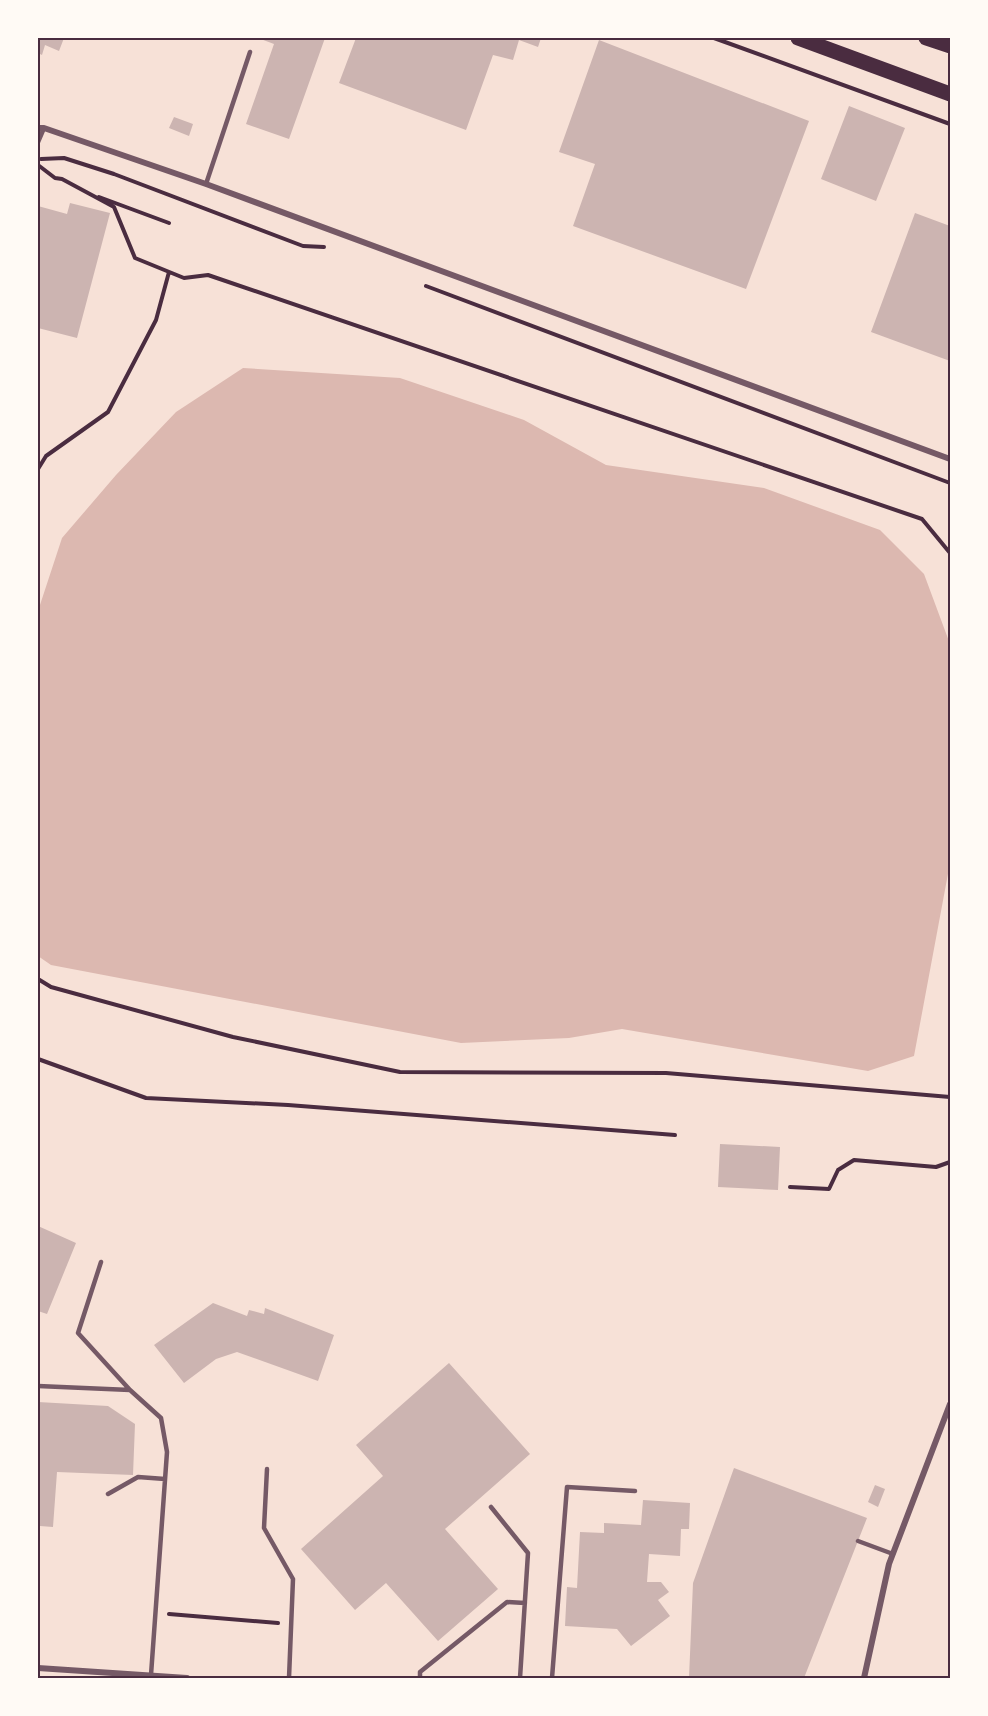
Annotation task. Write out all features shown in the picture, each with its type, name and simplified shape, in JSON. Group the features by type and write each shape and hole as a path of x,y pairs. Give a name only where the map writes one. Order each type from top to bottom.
{"main road":[{"path":"798,38 951,94"},
{"path":"926,38 951,46"}],"street":[{"path":"38,122 41,128 206,184 951,459"},
{"path":"864,1678 892,1554 951,1404"},
{"path":"38,1668 187,1678"}],"lane":[{"path":"206,184 250,52"},
{"path":"38,142 41,128"},
{"path":"101,1262 78,1333 130,1390 161,1418 167,1452 152,1676"},
{"path":"38,1386 130,1390"},
{"path":"267,1469 264,1528 293,1579 289,1678"},
{"path":"108,1494 138,1477 165,1479"},
{"path":"552,1678 567,1487 635,1491"},
{"path":"491,1507 528,1553 520,1678"},
{"path":"858,1541 892,1554"},
{"path":"420,1678 420,1672 507,1602 525,1603"}],"path":[{"path":"714,38 951,124"},
{"path":"38,159 64,158 114,174 303,246 323,247 334,251"},
{"path":"38,165 55,178 62,179 114,207 135,258 184,278 208,275 922,519 951,553"},
{"path":"84,191 169,223"},
{"path":"38,470 46,456 108,412 156,320 169,272"},
{"path":"424,285 951,483"},
{"path":"38,979 51,987 233,1037 400,1072 666,1073 951,1097"},
{"path":"38,1059 146,1098 288,1105 675,1135"},
{"path":"790,1187 829,1189 838,1170 854,1160 936,1167 951,1162"},
{"path":"156,1612 291,1625"}],"shaded area":[{"path":"243,368 400,378 524,420 606,465 764,488 880,530 924,574 950,644 950,863 914,1056 868,1071 622,1029 569,1038 461,1043 51,965 38,956 38,611 62,538 116,475 176,412"}],"building":[{"path":"38,38 64,38 59,51 45,45 42,55 38,53"},
{"path":"258,38 325,38 289,139 246,124 274,44"},
{"path":"356,38 541,38 538,47 519,40 513,60 493,55 466,130 339,83"},
{"path":"599,40 809,121 746,289 573,226 595,164 559,152"},
{"path":"849,106 905,128 876,201 821,179"},
{"path":"174,117 193,124 189,136 169,128"},
{"path":"70,203 110,213 77,338 38,328 38,206 67,214"},
{"path":"915,213 950,226 950,361 871,332"},
{"path":"720,1144 780,1147 778,1190 718,1187"},
{"path":"38,1226 76,1243 47,1314 38,1311"},
{"path":"213,1303 247,1316 249,1310 264,1314 265,1308 334,1335 318,1381 237,1352 216,1359 184,1383 154,1345"},
{"path":"449,1363 530,1454 445,1529 498,1589 438,1641 386,1583 355,1610 301,1549 383,1476 356,1445"},
{"path":"38,1402 108,1406 135,1424 133,1475 57,1472 53,1527 40,1526 39,1534 38,1534"},
{"path":"734,1468 867,1518 804,1678 689,1678 693,1583"},
{"path":"875,1485 885,1489 878,1507 868,1502"},
{"path":"643,1500 690,1503 689,1529 681,1529 680,1556 649,1554 647,1582 661,1582 669,1592 658,1600 670,1616 631,1646 617,1629 565,1626 567,1587 577,1588 580,1532 604,1533 604,1523 641,1525"}]}
